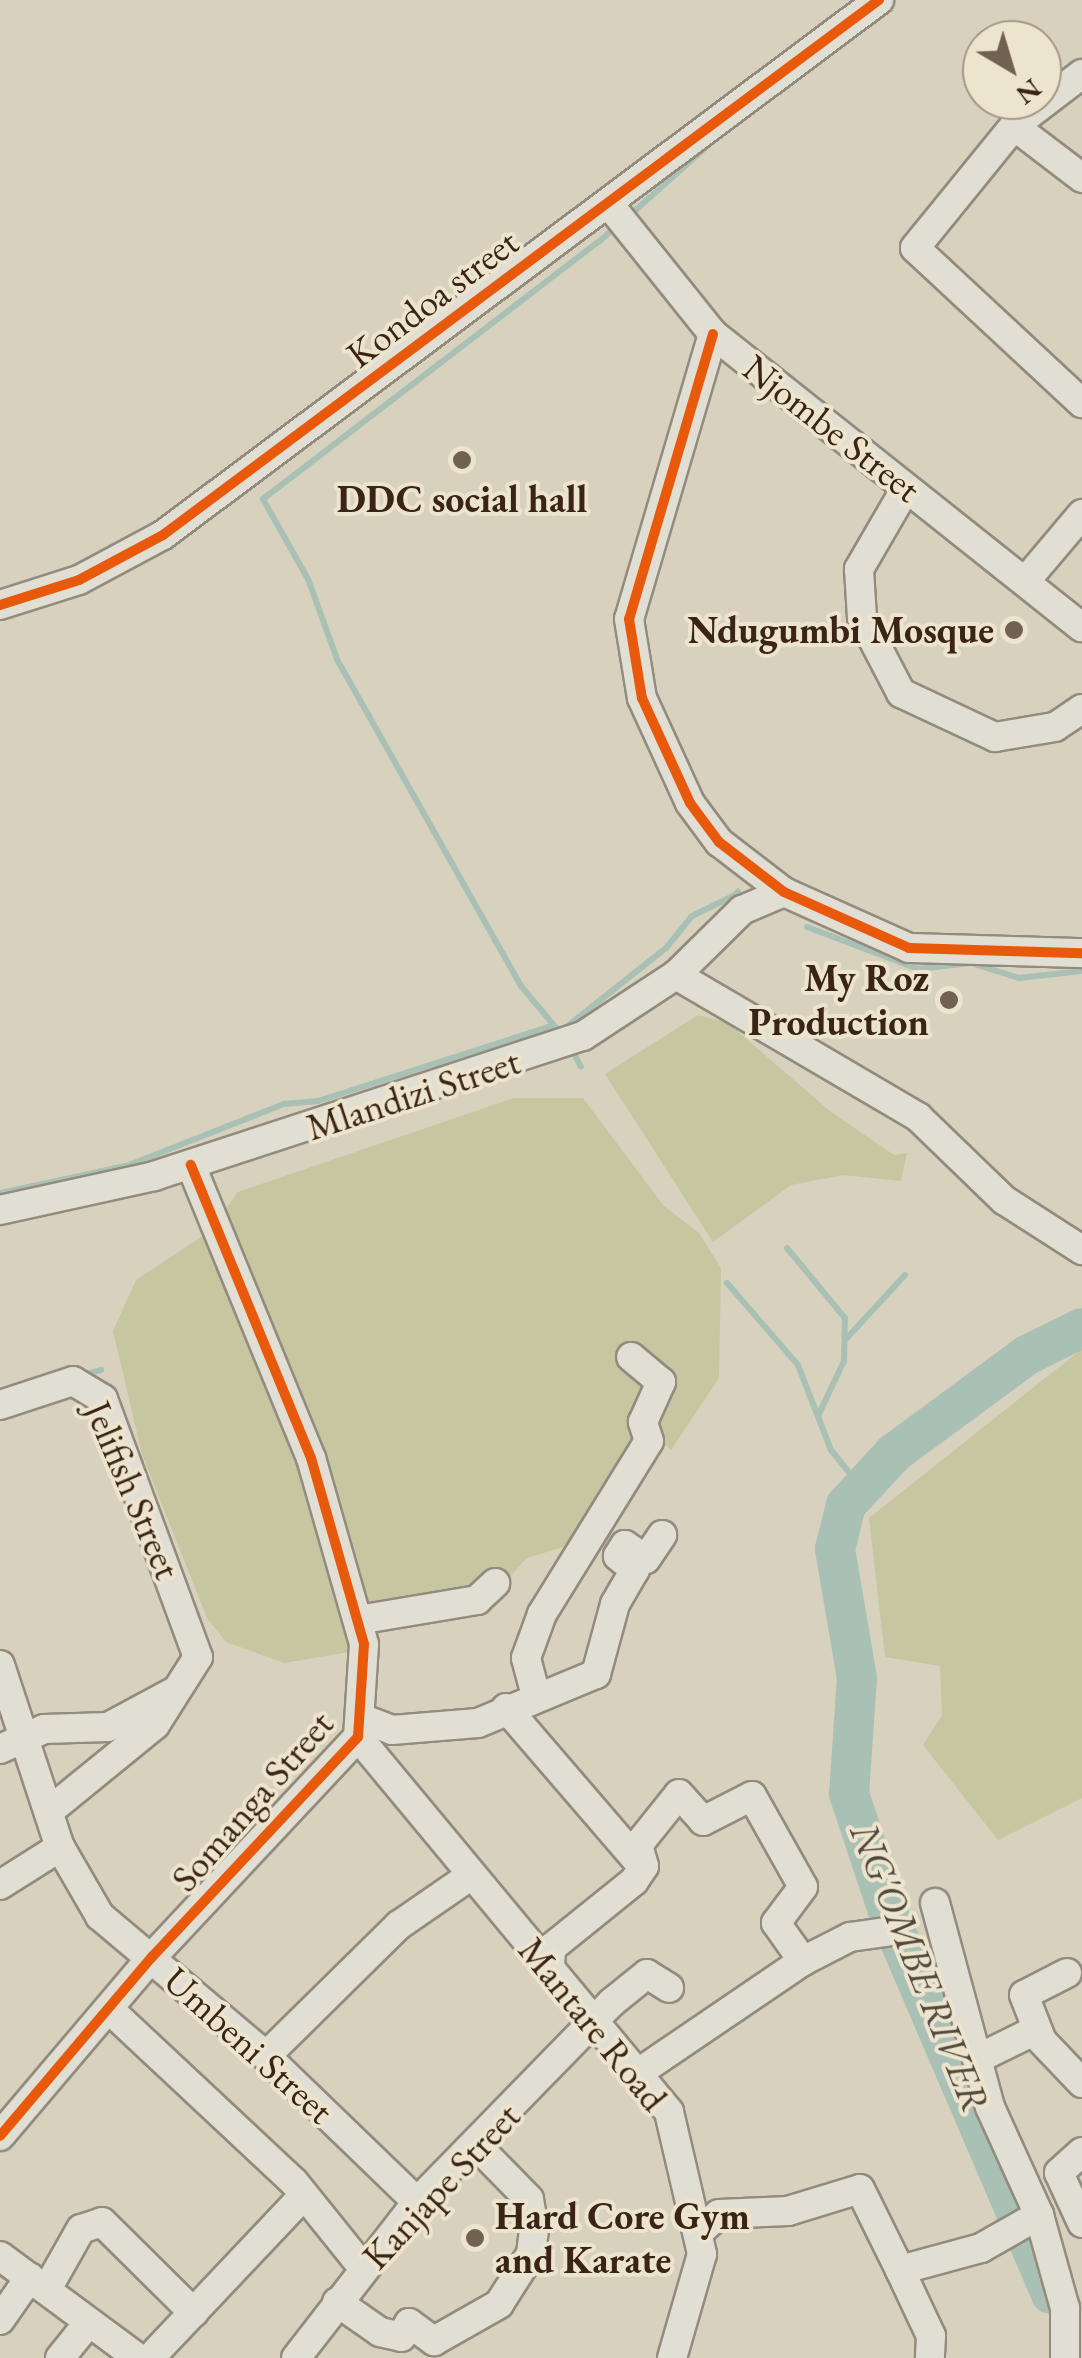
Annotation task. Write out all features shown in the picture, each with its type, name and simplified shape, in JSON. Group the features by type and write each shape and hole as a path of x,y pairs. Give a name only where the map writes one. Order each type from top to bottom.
{"street":[{"name":"Kondoa street","path":"0,605 79,580 163,535 879,0"},
{"path":"1082,74 1014,126 915,248 1082,403"},
{"path":"1014,126 1082,178"},
{"name":"Njombe Street","path":"608,204 713,334 906,488 1028,578 1082,626"},
{"path":"713,334 630,619 642,698 690,802 719,842 784,892 909,948 1082,953"},
{"path":"906,488 859,569 862,618 901,692 996,736 1039,732 1082,709"},
{"path":"1028,578 1082,514"},
{"name":"Mlandizi Street","path":"0,1210 191,1165 571,1041 676,975 742,910 784,892"},
{"path":"676,975 918,1117 1004,1200 1082,1250"},
{"name":"Somanga Street","path":"2,2129 111,2011 152,1956 360,1728 358,1620 312,1458 191,1165"},
{"path":"535,1692 526,1658 542,1614 649,1441 643,1422 662,1382 632,1358"},
{"name":"Jelifish Street","path":"0,1405 72,1381 103,1399 198,1657 190,1684"},
{"path":"360,1728 392,1730 478,1722 535,1692 596,1674 615,1604 636,1570 618,1556 626,1545 646,1559 662,1535"},
{"path":"358,1620 477,1600 495,1583"},
{"name":"Umbeni Street","path":"0,1664 29,1735 60,1847 100,1916 266,2056 417,2202"},
{"path":"0,1749 29,1735 108,1727 190,1684"},
{"path":"49,1812 155,1726 190,1684"},
{"path":"506,1708 644,1866 634,1881 552,1948 550,1968"},
{"name":"Mantare Road","path":"360,1728 470,1876 641,2071 669,2112 700,2231 702,2276 672,2358"},
{"path":"635,1858 679,1794 703,1822 752,1796 804,1887 776,1923 803,1961"},
{"path":"0,1885 60,1847"},
{"path":"266,2056 398,1925 470,1876"},
{"path":"935,1903 977,2059 1073,2308 1065,2358"},
{"path":"641,2071 803,1961 850,1937 887,1932"},
{"path":"1068,1972 1024,1989 1036,2030 1082,2083"},
{"name":"Kanjape Street","path":"296,2358 417,2202 647,1974 669,1988"},
{"path":"111,2011 302,2196 364,2269"},
{"path":"977,2059 1036,2030"},
{"path":"337,2302 380,2332 400,2336 409,2323 434,2341 500,2304 531,2254 534,2228 529,2199 476,2144"},
{"path":"1082,2152 1060,2172 1082,2223"},
{"path":"700,2231 719,2214 788,2211 860,2189 930,2336 930,2358"},
{"path":"150,2358 302,2196"},
{"path":"900,2270 981,2248 1039,2215"},
{"path":"0,2320 38,2283 81,2229 102,2222 194,2313"},
{"path":"0,2256 138,2358"},
{"path":"60,2358 90,2322"}],"green space":[{"path":"698,1015 728,1023 831,1112 894,1155 907,1153 901,1181 843,1175 791,1185 713,1242 605,1074"},
{"path":"514,1098 583,1098 663,1205 699,1233 721,1268 719,1378 671,1450 651,1431 593,1538 527,1558 497,1590 389,1625 361,1650 284,1663 226,1642 207,1618 142,1454 113,1331 136,1280 201,1237 230,1232 222,1214 238,1192"},
{"path":"1082,1349 1082,1798 998,1840 923,1745 942,1715 940,1666 885,1657 869,1518"}],"waterway":[{"path":"629,216 713,141"},
{"path":"600,241 615,227"},
{"path":"562,1035 521,986 337,659 308,579 263,499 598,242"},
{"path":"727,907 738,891"},
{"path":"560,1032 666,948 692,916 735,895"},
{"path":"807,927 918,969 971,963 1019,978 1082,971"},
{"path":"659,972 689,943"},
{"path":"0,1193 129,1165 284,1104 318,1101 551,1026"},
{"path":"571,1048 581,1067"},
{"path":"787,1248 845,1318 844,1361 819,1414"},
{"path":"846,1339 905,1275"},
{"path":"727,1283 798,1365 831,1450 859,1485"},
{"name":"NG'OMBE RIVER","path":"1051,2294 891,1920 849,1794 857,1678 835,1549 846,1505 894,1453 1027,1355 1082,1328"},
{"path":"83,1375 101,1370"}],"cycle path":[{"path":"0,605 79,580 163,535 879,0"},
{"path":"713,334 629,619 642,698 690,803 719,842 784,892 909,948 1082,953"},
{"path":"0,2136 152,1957 358,1737 364,1644 311,1458 191,1165"}],"place":[{"name":"DDC social hall","path":"462,460"},
{"name":"Ndugumbi Mosque","path":"1014,630"},
{"name":"My Roz Production","path":"949,1000"},
{"name":"Hard Core Gym and Karate","path":"475,2238"}]}
